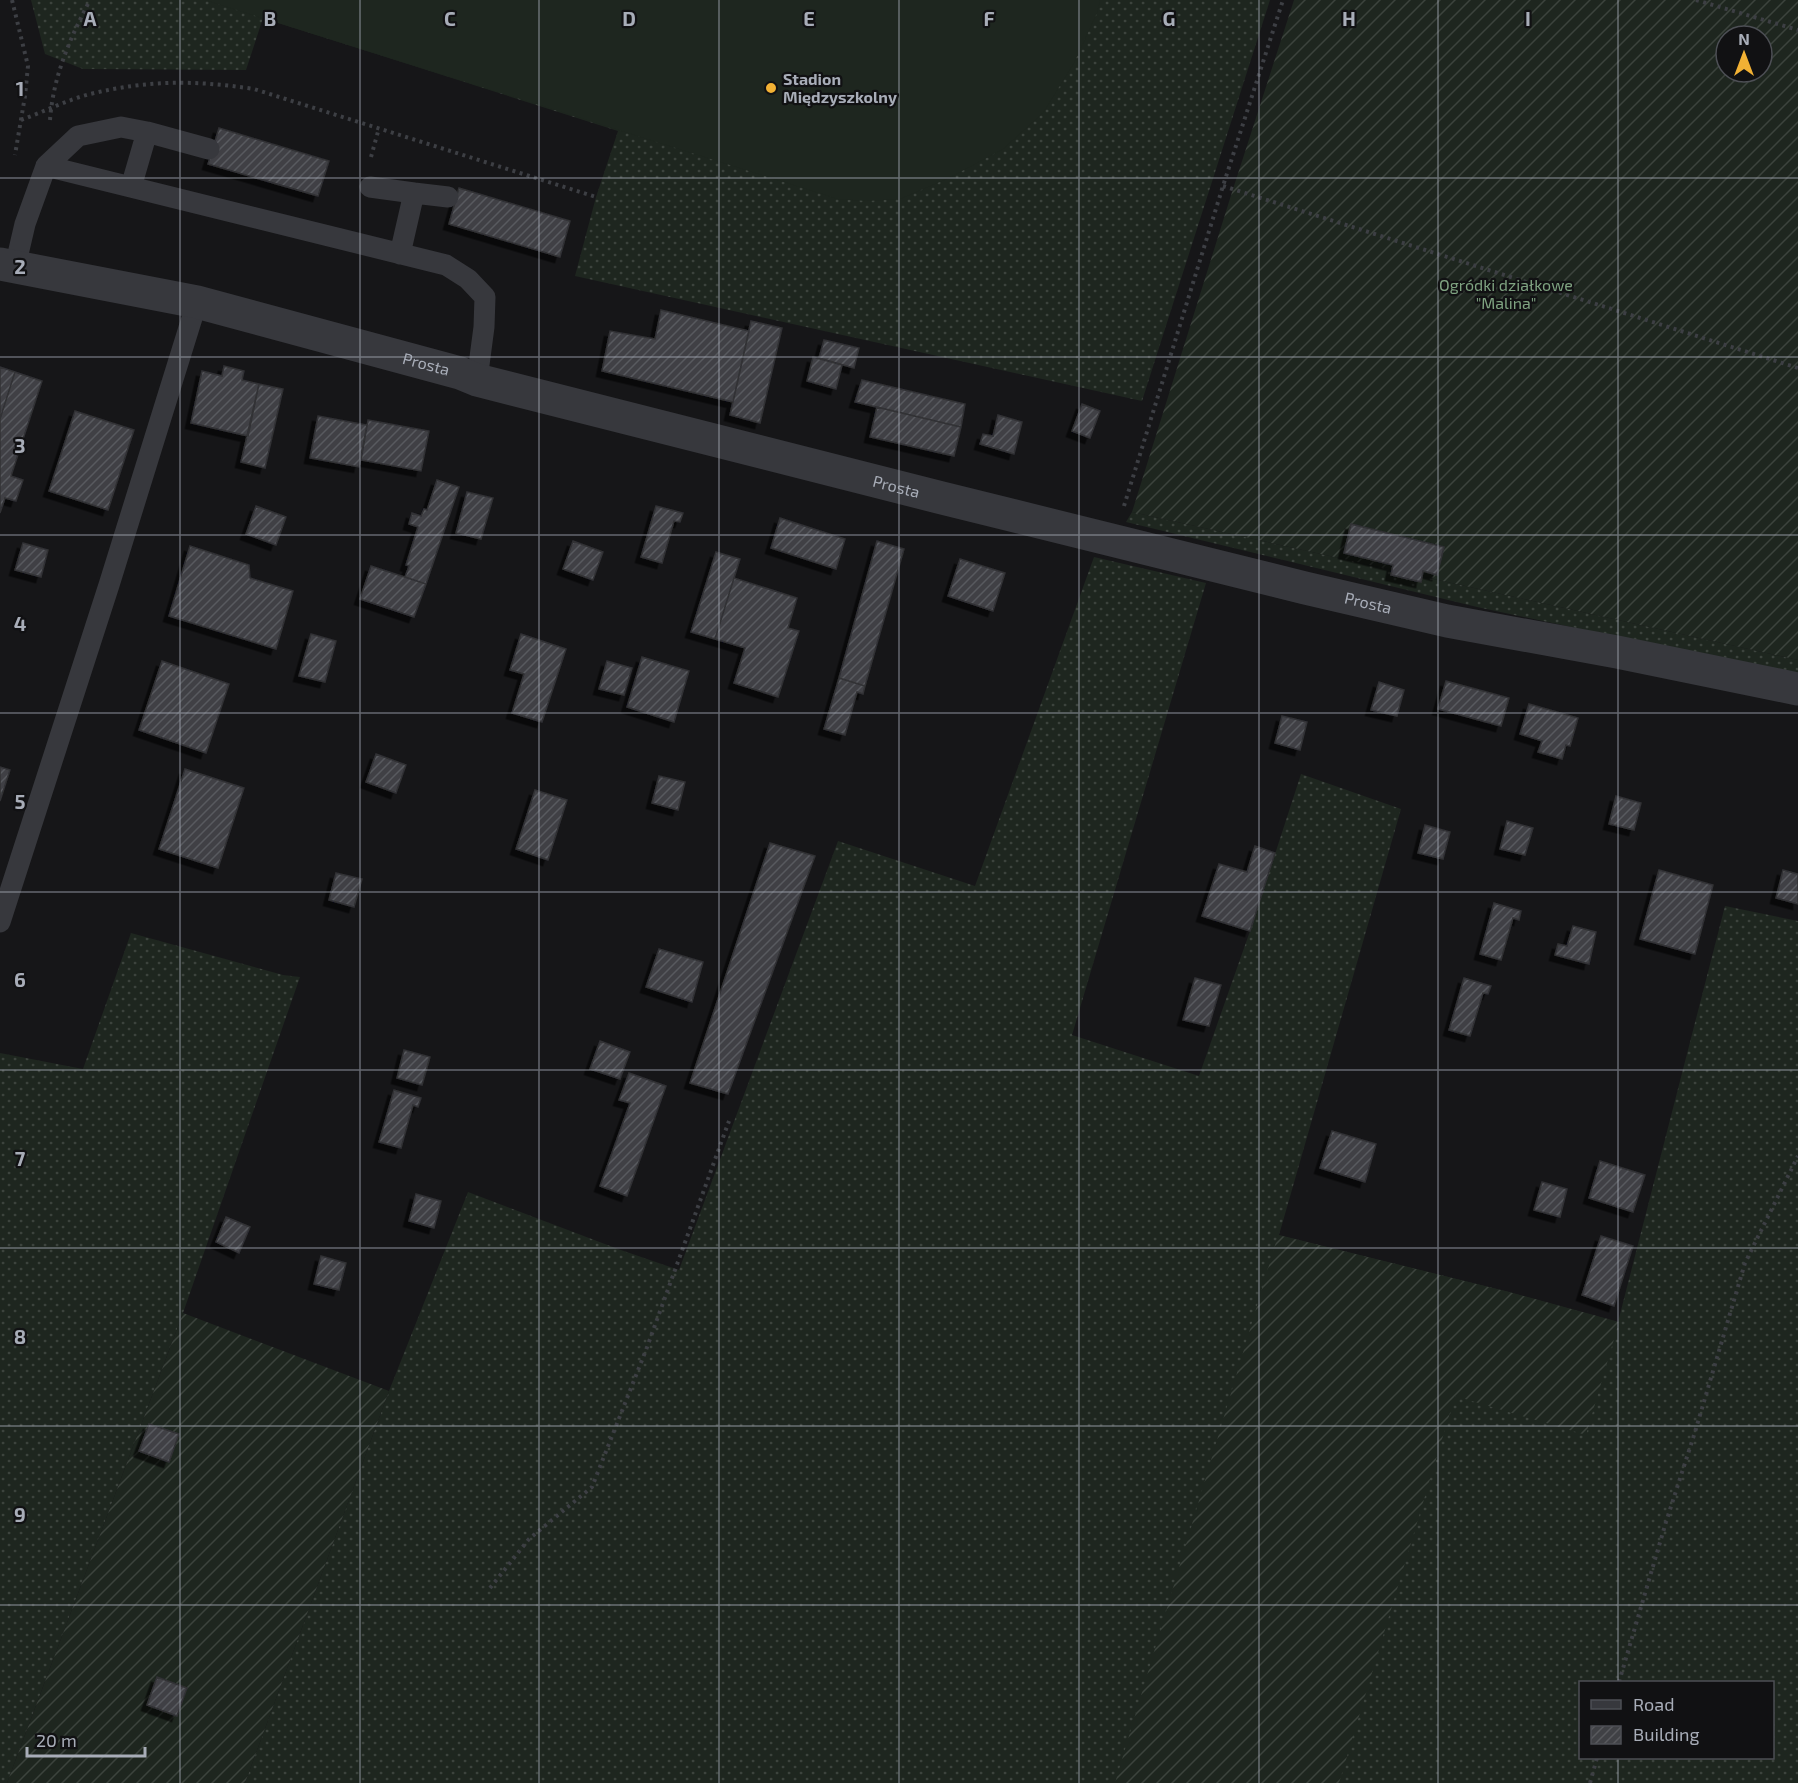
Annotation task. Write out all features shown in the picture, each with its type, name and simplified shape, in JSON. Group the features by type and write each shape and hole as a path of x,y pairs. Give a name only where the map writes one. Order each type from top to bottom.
{"street":[{"name":"Prosta","path":"7,266 197,302 477,380 1113,541 1447,621 1617,652 1798,689"}],"lane":[{"path":"7,266 26,224 46,166 78,136 121,127 209,149"},
{"path":"131,187 147,132"},
{"path":"46,166 446,265 468,279 485,297 484,327 477,380"},
{"path":"369,177 414,193 448,197"},
{"path":"400,254 414,193"},
{"path":"0,922 110,585 197,302"}],"path":[{"path":"12,0 28,66 14,164"},
{"path":"46,166 50,109 60,67 72,34 90,0"},
{"path":"1113,541 1222,186 1283,0"},
{"path":"1696,0 1798,30"},
{"path":"21,120 88,95 134,86 174,82 217,84 254,89 596,197"},
{"path":"369,177 380,128"},
{"path":"1222,186 1798,368"},
{"path":"490,1588 529,1539 592,1487 646,1350 729,1121"},
{"path":"1620,1681 1665,1521 1695,1432 1745,1263 1798,1156"},
{"path":"1590,1783 1597,1759"}],"green space":[{"path":"31,0 1270,0 1142,401 575,276 596,197 618,131 263,18 246,70 83,69 45,54"},
{"name":"Stadion Międzyszkolny","path":"205,0 1100,0 1097,13 1074,63 1043,113 1003,149 949,178 900,199 867,201 838,199"},
{"name":"Ogródki działkowe \"Malina\"","path":"1294,0 1798,0 1798,660 1132,512"},
{"path":"1132,512 1798,660 1798,675 1477,607 1126,522"},
{"path":"1094,557 1206,583 1072,1035 1199,1076 1250,931 1301,774 1401,809 1279,1235 1509,1292 1618,1322 1725,906 1798,921 1798,1783 245,1783 389,1391 468,1192 679,1270 838,841 975,886"},
{"path":"131,933 283,975 300,977 183,1313 7,1783 0,1783 0,1053 83,1069"},
{"path":"1278,1235 1509,1292 1619,1322 1586,1435 1455,1396 1339,1783 1115,1783"},
{"path":"183,1313 389,1391 245,1783 7,1783"}],"building":[{"path":"219,128 329,161 318,196 208,164"},
{"path":"459,188 570,221 560,257 449,224"},
{"path":"661,310 749,331 733,402 602,371 610,331 655,339"},
{"path":"751,321 782,328 760,423 730,415"},
{"path":"824,340 859,348 854,368 819,358"},
{"path":"813,357 842,365 836,389 807,381"},
{"path":"224,366 244,371 242,380 259,384 248,436 191,423 202,371 222,376"},
{"path":"0,367 15,372 0,419"},
{"path":"15,372 42,381 11,476 23,480 16,501 5,498 0,513 0,419"},
{"path":"862,380 965,404 961,427 855,402"},
{"path":"259,384 283,389 265,468 241,462"},
{"path":"1082,404 1100,411 1090,438 1072,431"},
{"path":"877,407 961,427 954,456 870,437"},
{"path":"75,411 134,430 108,510 49,491"},
{"path":"998,415 1022,422 1014,454 980,444 983,434 993,436"},
{"path":"318,416 367,425 359,467 310,458"},
{"path":"368,420 429,431 421,471 361,460"},
{"path":"437,480 459,487 426,584 405,577 409,566 406,565 418,527 409,524 412,513 421,516 424,509 427,510"},
{"path":"467,492 493,498 481,539 456,533"},
{"path":"256,506 286,517 276,545 246,534"},
{"path":"656,506 683,513 680,522 674,521 662,563 641,557"},
{"path":"780,518 845,539 836,569 771,548"},
{"path":"1351,524 1444,547 1437,575 1423,571 1421,582 1391,575 1393,565 1344,553"},
{"path":"573,541 603,552 593,580 563,569"},
{"path":"877,541 904,549 865,686 839,678"},
{"path":"23,543 48,550 41,577 15,570"},
{"path":"190,546 249,565 250,578 293,591 276,649 169,616"},
{"path":"716,552 740,559 715,639 691,632"},
{"path":"960,559 1005,573 993,611 948,596"},
{"path":"371,566 426,584 414,617 360,599"},
{"path":"734,578 797,598 788,628 799,631 778,697 734,683 745,648 715,639"},
{"path":"311,634 336,641 325,682 299,676"},
{"path":"521,634 566,649 542,722 512,713 524,674 510,670"},
{"path":"642,657 689,671 674,722 627,707"},
{"path":"162,661 229,684 206,753 139,730"},
{"path":"607,661 632,668 624,695 599,689"},
{"path":"839,678 865,686 863,694 857,692 845,735 824,729"},
{"path":"1446,681 1509,698 1501,726 1438,709"},
{"path":"1379,682 1404,690 1397,716 1371,710"},
{"path":"1529,704 1578,718 1570,746 1566,745 1562,759 1538,752 1542,741 1520,734"},
{"path":"1282,716 1307,722 1300,750 1275,743"},
{"path":"376,754 406,765 396,793 366,782"},
{"path":"0,767 10,770 0,801"},
{"path":"185,769 244,788 218,868 159,849"},
{"path":"659,776 685,782 678,810 652,803"},
{"path":"535,790 567,800 548,860 516,849"},
{"path":"1616,796 1641,803 1634,830 1609,824"},
{"path":"1507,821 1533,828 1525,855 1500,849"},
{"path":"1425,825 1450,832 1443,859 1418,853"},
{"path":"770,843 815,856 728,1094 690,1083"},
{"path":"1255,846 1275,853 1250,931 1202,916 1219,864 1247,872"},
{"path":"1659,870 1713,885 1695,954 1640,939"},
{"path":"1783,870 1798,874 1798,904 1776,898"},
{"path":"336,873 362,879 354,907 329,900"},
{"path":"1494,903 1521,911 1519,920 1513,918 1501,960 1480,954"},
{"path":"1573,926 1596,932 1589,964 1555,955 1558,944 1567,946"},
{"path":"659,949 703,962 692,1002 646,987"},
{"path":"1195,978 1221,985 1209,1026 1183,1020"},
{"path":"1464,978 1491,986 1488,994 1483,993 1470,1036 1449,1030"},
{"path":"600,1041 630,1052 620,1079 590,1069"},
{"path":"404,1050 430,1057 422,1085 397,1078"},
{"path":"629,1073 666,1086 627,1196 600,1186 630,1103 619,1100"},
{"path":"394,1090 421,1098 418,1107 413,1105 401,1148 379,1142"},
{"path":"1332,1131 1376,1144 1365,1182 1320,1168"},
{"path":"1600,1161 1645,1175 1633,1212 1589,1198"},
{"path":"1542,1182 1567,1189 1560,1217 1534,1210"},
{"path":"416,1194 441,1201 434,1228 409,1221"},
{"path":"226,1217 250,1227 239,1253 216,1242"},
{"path":"1601,1236 1633,1246 1614,1306 1582,1295"},
{"path":"321,1256 346,1263 339,1290 314,1284"},
{"path":"149,1424 179,1434 169,1462 139,1451"},
{"path":"157,1677 187,1688 177,1716 147,1705"}],"place":[{"name":"Stadion Międzyszkolny","path":"771,88"}]}
